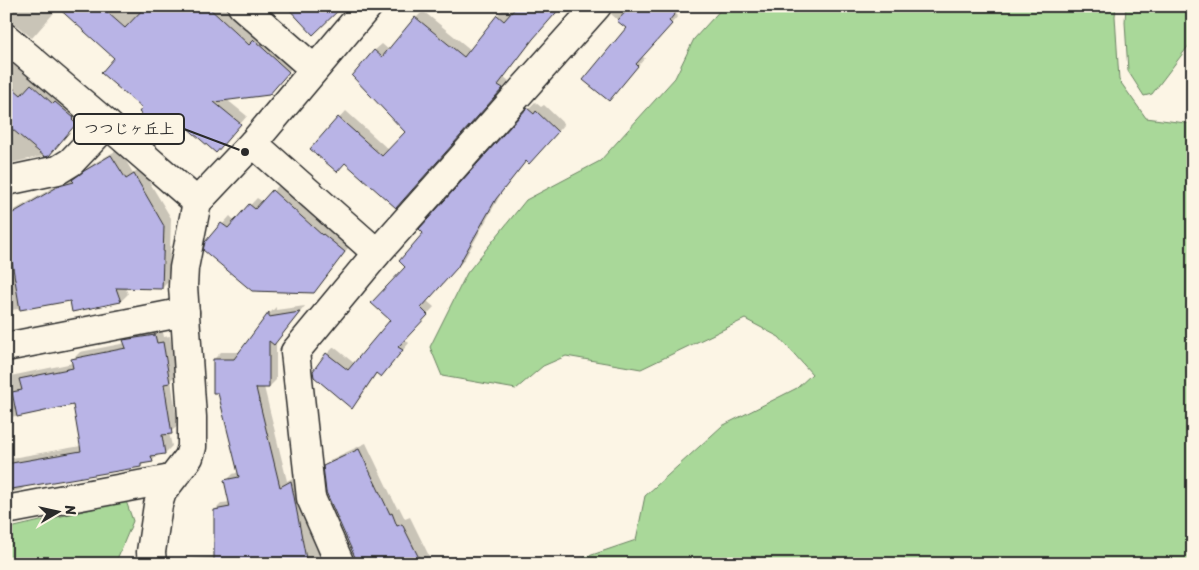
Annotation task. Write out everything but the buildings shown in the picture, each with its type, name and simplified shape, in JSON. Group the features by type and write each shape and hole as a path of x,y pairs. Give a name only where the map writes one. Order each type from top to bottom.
{"street":[{"path":"242,6 314,69"},
{"path":"152,564 151,552 158,505 162,492 189,457 192,448 192,417 183,286 184,268 197,202 253,143 368,6"},
{"path":"340,564 311,498 295,352 378,253 597,6"},
{"path":"6,38 197,202"},
{"path":"6,181 58,170 71,162 108,124"},
{"path":"253,143 378,253"},
{"path":"6,347 185,312"},
{"path":"6,510 171,479"}],"green space":[{"path":"724,6 1116,6 1119,80 1146,118 1193,124 1193,564 574,564 583,558 636,540 645,496 722,426 797,388 812,374 779,337 745,319 641,369 566,356 543,366 516,389 442,376 430,347 467,273 526,200 600,161 675,78 694,39"},
{"path":"1126,6 1193,6 1193,40 1152,94 1144,96 1128,71"},
{"path":"126,501 133,521 115,564 6,564 6,529"}],"place":[{"name":"つつじヶ丘上","path":"245,152"}]}
